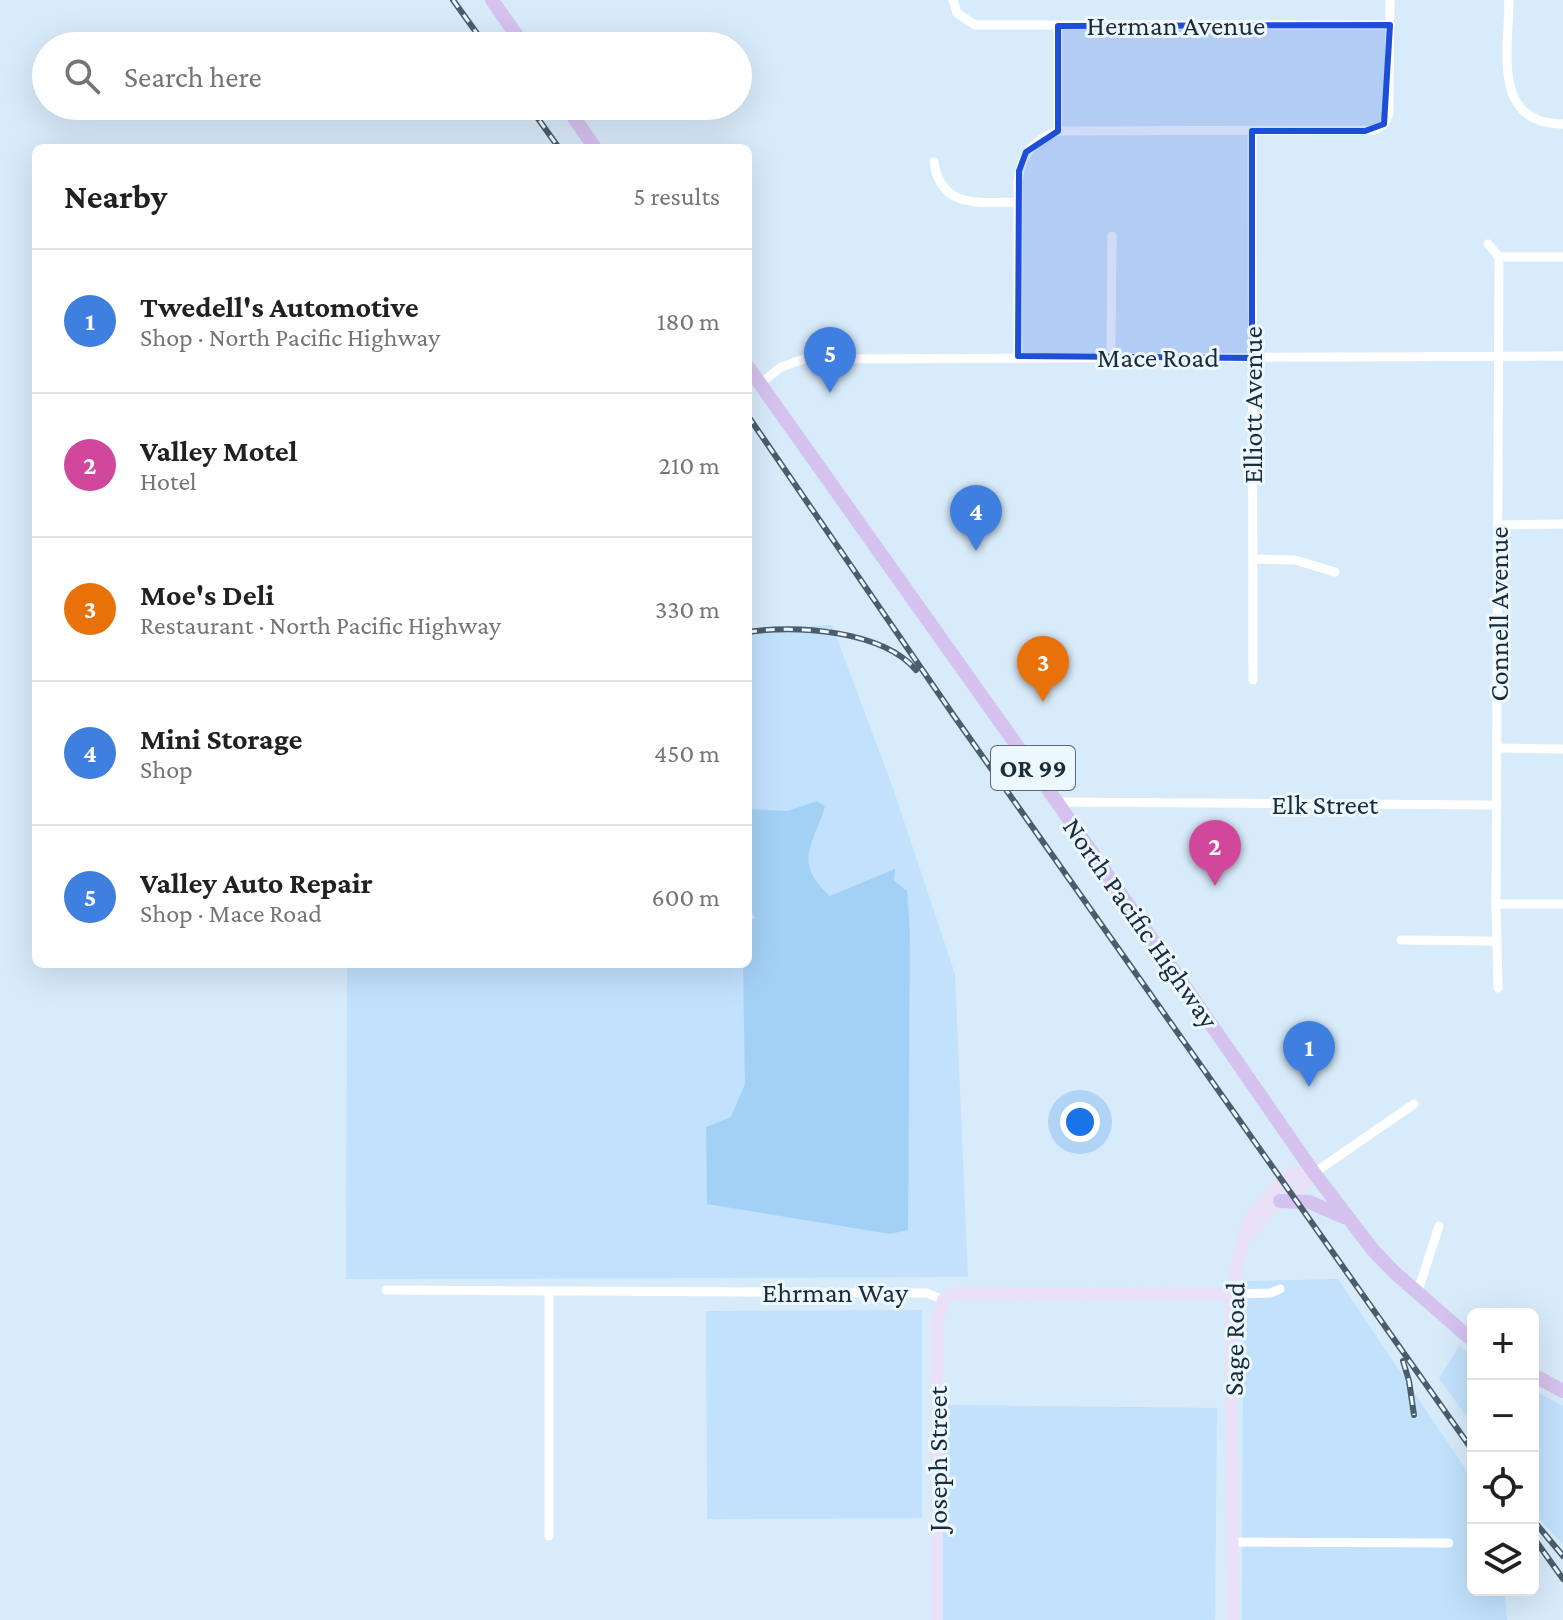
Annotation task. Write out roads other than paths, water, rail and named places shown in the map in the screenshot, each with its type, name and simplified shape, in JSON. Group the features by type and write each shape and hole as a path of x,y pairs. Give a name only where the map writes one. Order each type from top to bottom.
{"main road":[{"path":"492,0 514,32"},
{"path":"576,120 592,144"},
{"name":"North Pacific Highway","path":"752,373 1057,802 1314,1173 1373,1250 1417,1294 1467,1336"},
{"path":"1280,1201 1309,1202 1331,1209 1350,1220"},
{"path":"1539,1378 1563,1391"}],"street":[{"name":"Herman Avenue","path":"953,0 957,13 975,25 1390,25"},
{"path":"1018,356 1019,171 1026,152 1046,135 1058,131 1365,131 1384,124 1390,105 1390,0"},
{"path":"1509,0 1510,91 1523,112 1533,119 1563,124"},
{"path":"1058,26 1058,131"},
{"name":"Elliott Avenue","path":"1252,131 1253,680"},
{"path":"934,162 940,185 958,199 967,202 1018,202"},
{"path":"1111,357 1112,236"},
{"path":"1488,244 1499,257 1563,257"},
{"name":"Connell Avenue","path":"1498,988 1499,257"},
{"name":"Mace Road","path":"760,384 781,367 804,359 1563,356"},
{"path":"1499,525 1563,524"},
{"path":"1253,559 1295,560 1335,572"},
{"path":"1497,748 1563,749"},
{"name":"Elk Street","path":"1057,802 1497,805"},
{"path":"1496,904 1563,904"},
{"path":"1401,940 1496,941"},
{"name":"Sage Road","path":"1233,1620 1231,1294 1247,1221 1283,1180 1294,1173 1314,1173 1414,1104"},
{"path":"1242,1243 1261,1218 1303,1186 1314,1173"},
{"path":"1417,1294 1439,1226"},
{"name":"Ehrman Way","path":"386,1290 927,1293 943,1300 952,1294 964,1293 1231,1294 1270,1293 1280,1289"},
{"path":"549,1291 549,1536"},
{"name":"Joseph Street","path":"937,1620 937,1321 943,1300"},
{"path":"1233,1542 1449,1543"}],"railway":[{"path":"453,0 476,32"},
{"path":"539,120 556,144"},
{"path":"752,422 954,716 1467,1443"},
{"path":"752,632 790,629 837,633 882,646 916,670"},
{"path":"1403,1361 1414,1415"},
{"path":"1536,1524 1563,1556"},
{"path":"1539,1545 1563,1579"}],"place":[{"name":"Valley Auto Repair","path":"830,393"},
{"name":"Mini Storage","path":"976,551"},
{"name":"Moe's Deli","path":"1043,702"},
{"name":"Valley Motel","path":"1215,886"},
{"name":"Twedell's Automotive","path":"1309,1087"}]}
